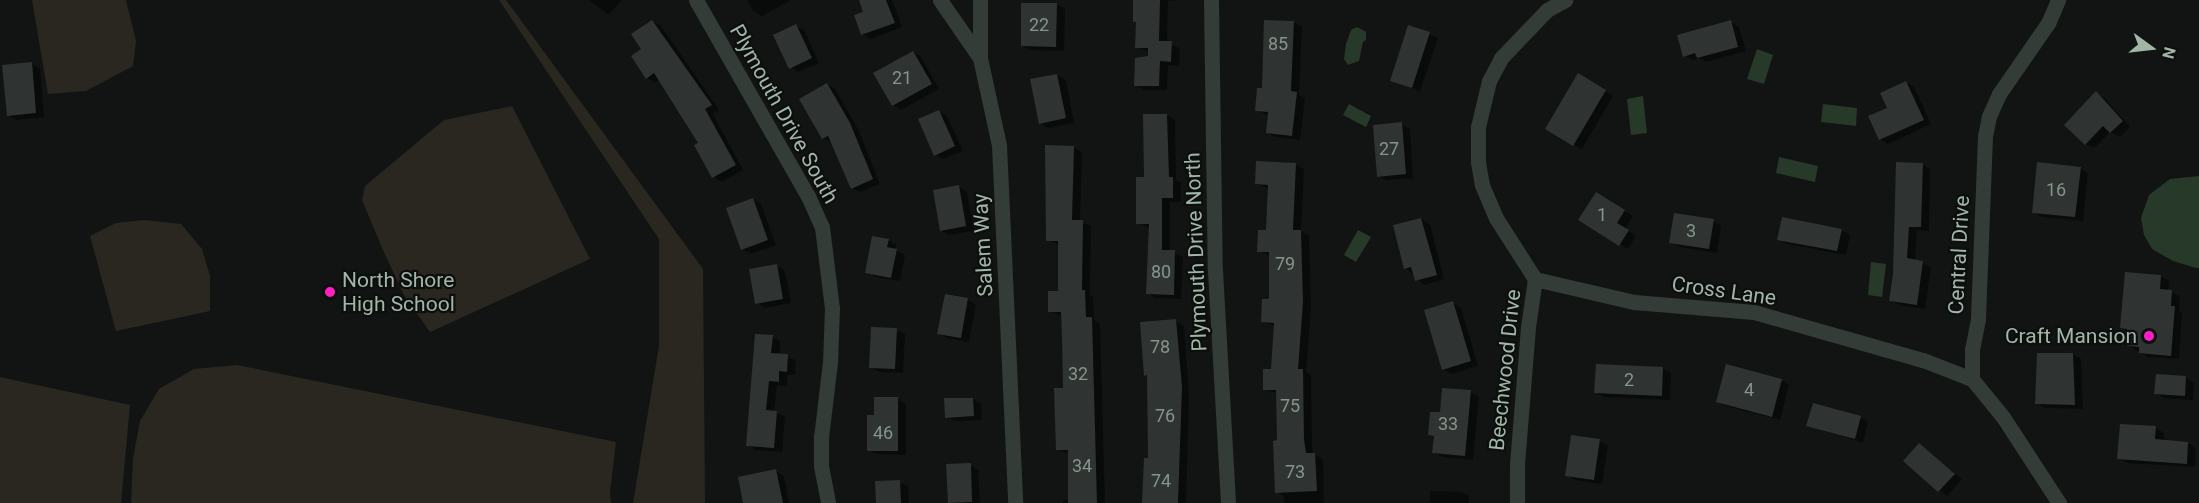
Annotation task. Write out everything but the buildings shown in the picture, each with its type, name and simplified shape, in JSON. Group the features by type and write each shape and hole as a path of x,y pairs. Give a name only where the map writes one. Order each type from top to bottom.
{"street":[{"name":"Plymouth Drive South","path":"696,0 808,196 822,227 832,308 830,362 821,437 821,466 828,503"},
{"name":"Salem Way","path":"940,0 980,58 999,145 1015,503"},
{"path":"980,0 980,58"},
{"name":"Plymouth Drive North","path":"1211,0 1215,270 1228,503"},
{"name":"Beechwood Drive","path":"1516,503 1516,464 1535,279 1496,218 1482,185 1478,162 1478,127 1489,81 1501,58 1547,10 1565,0"},
{"name":"Central Drive","path":"1972,380 1972,349 1978,319 1985,136 1989,116 2000,94 2048,23 2058,0"},
{"name":"Cross Lane","path":"1535,279 1634,302 1754,312 1923,360 1972,380"},
{"path":"1972,380 2003,417 2059,503"}],"shaded area":[{"path":"32,0 126,0 136,41 133,66 86,91 48,94"},
{"path":"499,0 506,0 703,269 705,503 633,503 659,346 659,239"},
{"path":"1357,27 1366,32 1366,40 1363,42 1359,61 1348,65 1344,59 1346,44 1351,30"},
{"path":"1757,49 1773,55 1764,84 1747,79"},
{"path":"1643,96 1647,133 1631,135 1627,99"},
{"path":"1349,104 1371,116 1366,127 1343,115"},
{"path":"1823,104 1857,108 1856,126 1821,122"},
{"path":"512,106 590,259 430,332 404,295 383,250 362,200 365,186 444,120"},
{"path":"1779,157 1818,166 1815,182 1776,173"},
{"path":"2199,176 2199,268 2196,268 2173,261 2152,249 2144,235 2141,218 2149,195 2170,179"},
{"path":"144,220 181,224 202,249 210,276 210,311 116,331 90,236 116,223"},
{"path":"1358,230 1371,237 1356,262 1344,255"},
{"path":"1871,262 1886,264 1882,297 1868,295"},
{"path":"237,365 616,442 610,492 611,503 131,503 133,459 140,421 159,389 194,369"},
{"path":"0,377 130,405 121,503 0,503"}],"place":[{"name":"North Shore High School","path":"330,292"},
{"name":"Craft Mansion","path":"2149,336"}]}
